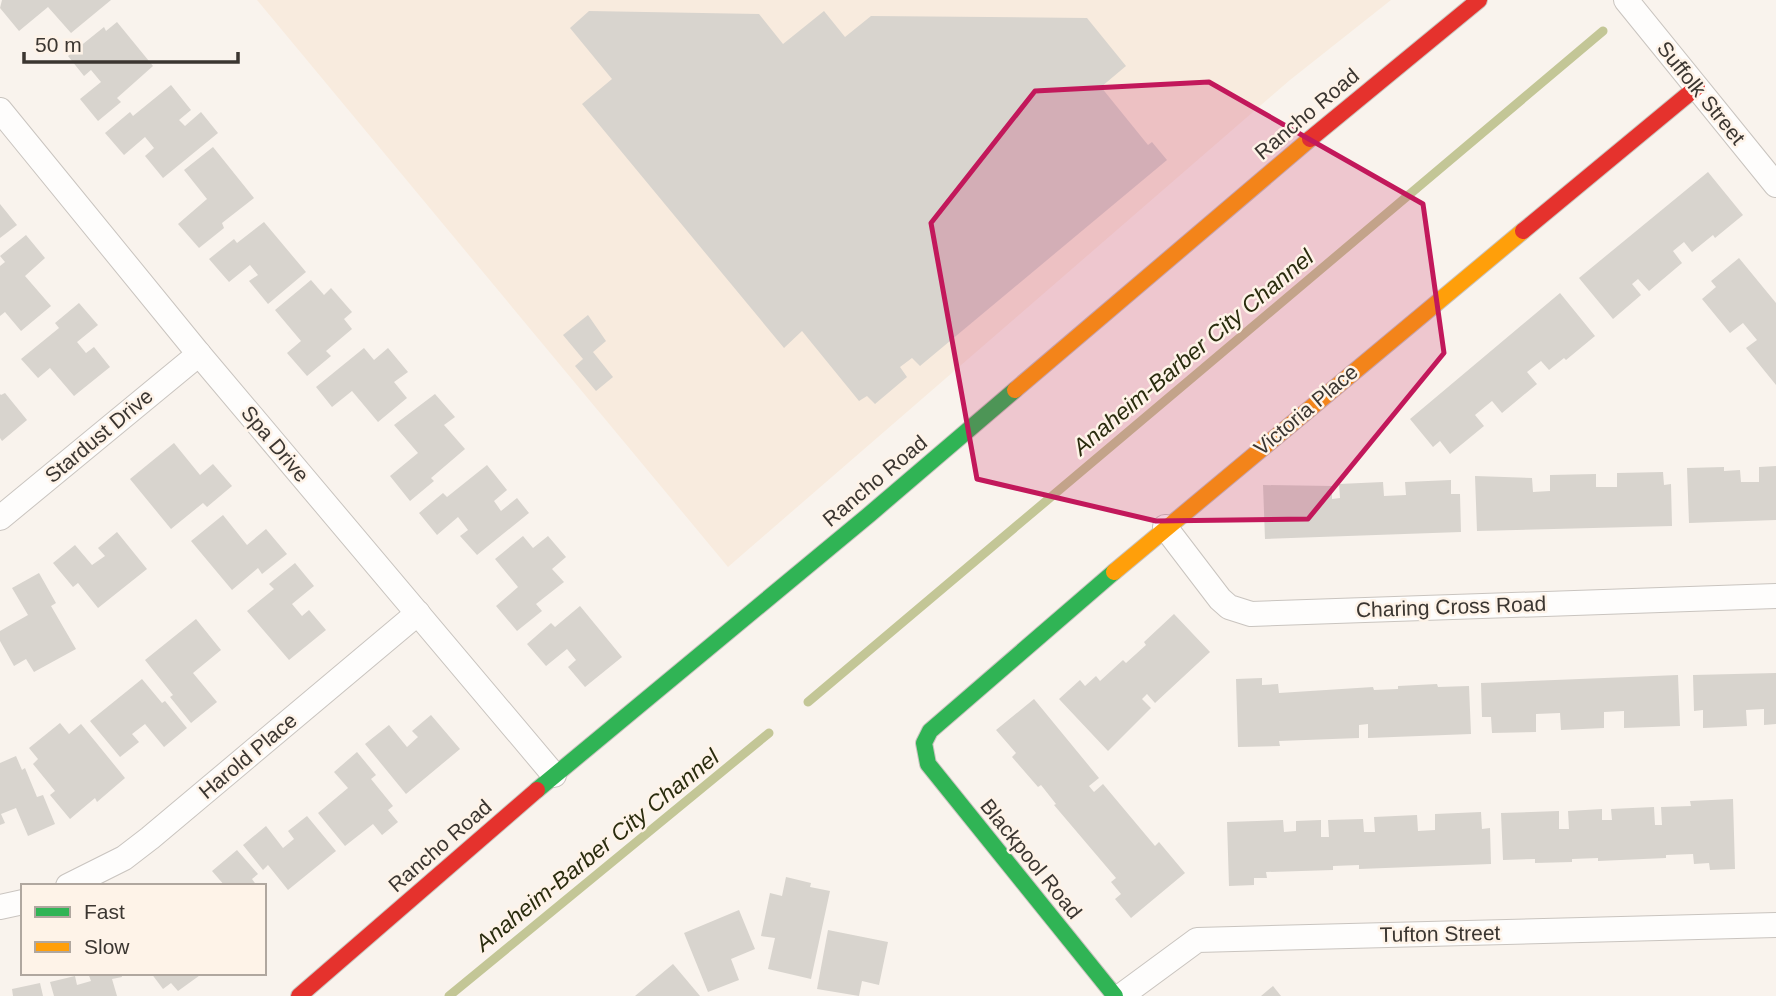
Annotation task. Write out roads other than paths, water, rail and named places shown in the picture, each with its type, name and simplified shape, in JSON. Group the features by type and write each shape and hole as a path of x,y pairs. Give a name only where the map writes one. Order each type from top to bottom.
{"street":[{"name":"Rancho Road","path":"299,996 554,775 870,514 1305,143 1479,0"},
{"name":"Suffolk Street","path":"1626,0 1697,87 1771,170"},
{"name":"Victoria Place","path":"925,743 930,731 1165,527 1697,87"},
{"name":"Spa Drive","path":"0,110 199,354 554,775"},
{"name":"Stardust Drive","path":"0,518 199,354"},
{"name":"Charing Cross Road","path":"1165,527 1220,599 1229,607 1251,614 1776,596"},
{"name":"Harold Place","path":"72,884 124,858 150,838 418,613"},
{"name":"Blackpool Road","path":"925,743 928,764 1115,996"},
{"path":"0,907 21,902"},
{"name":"Tufton Street","path":"1121,996 1197,940 1776,926"}],"waterway":[{"name":"Anaheim-Barber City Channel","path":"808,702 1603,31"},
{"name":"Anaheim-Barber City Channel","path":"449,996 769,733"}]}
